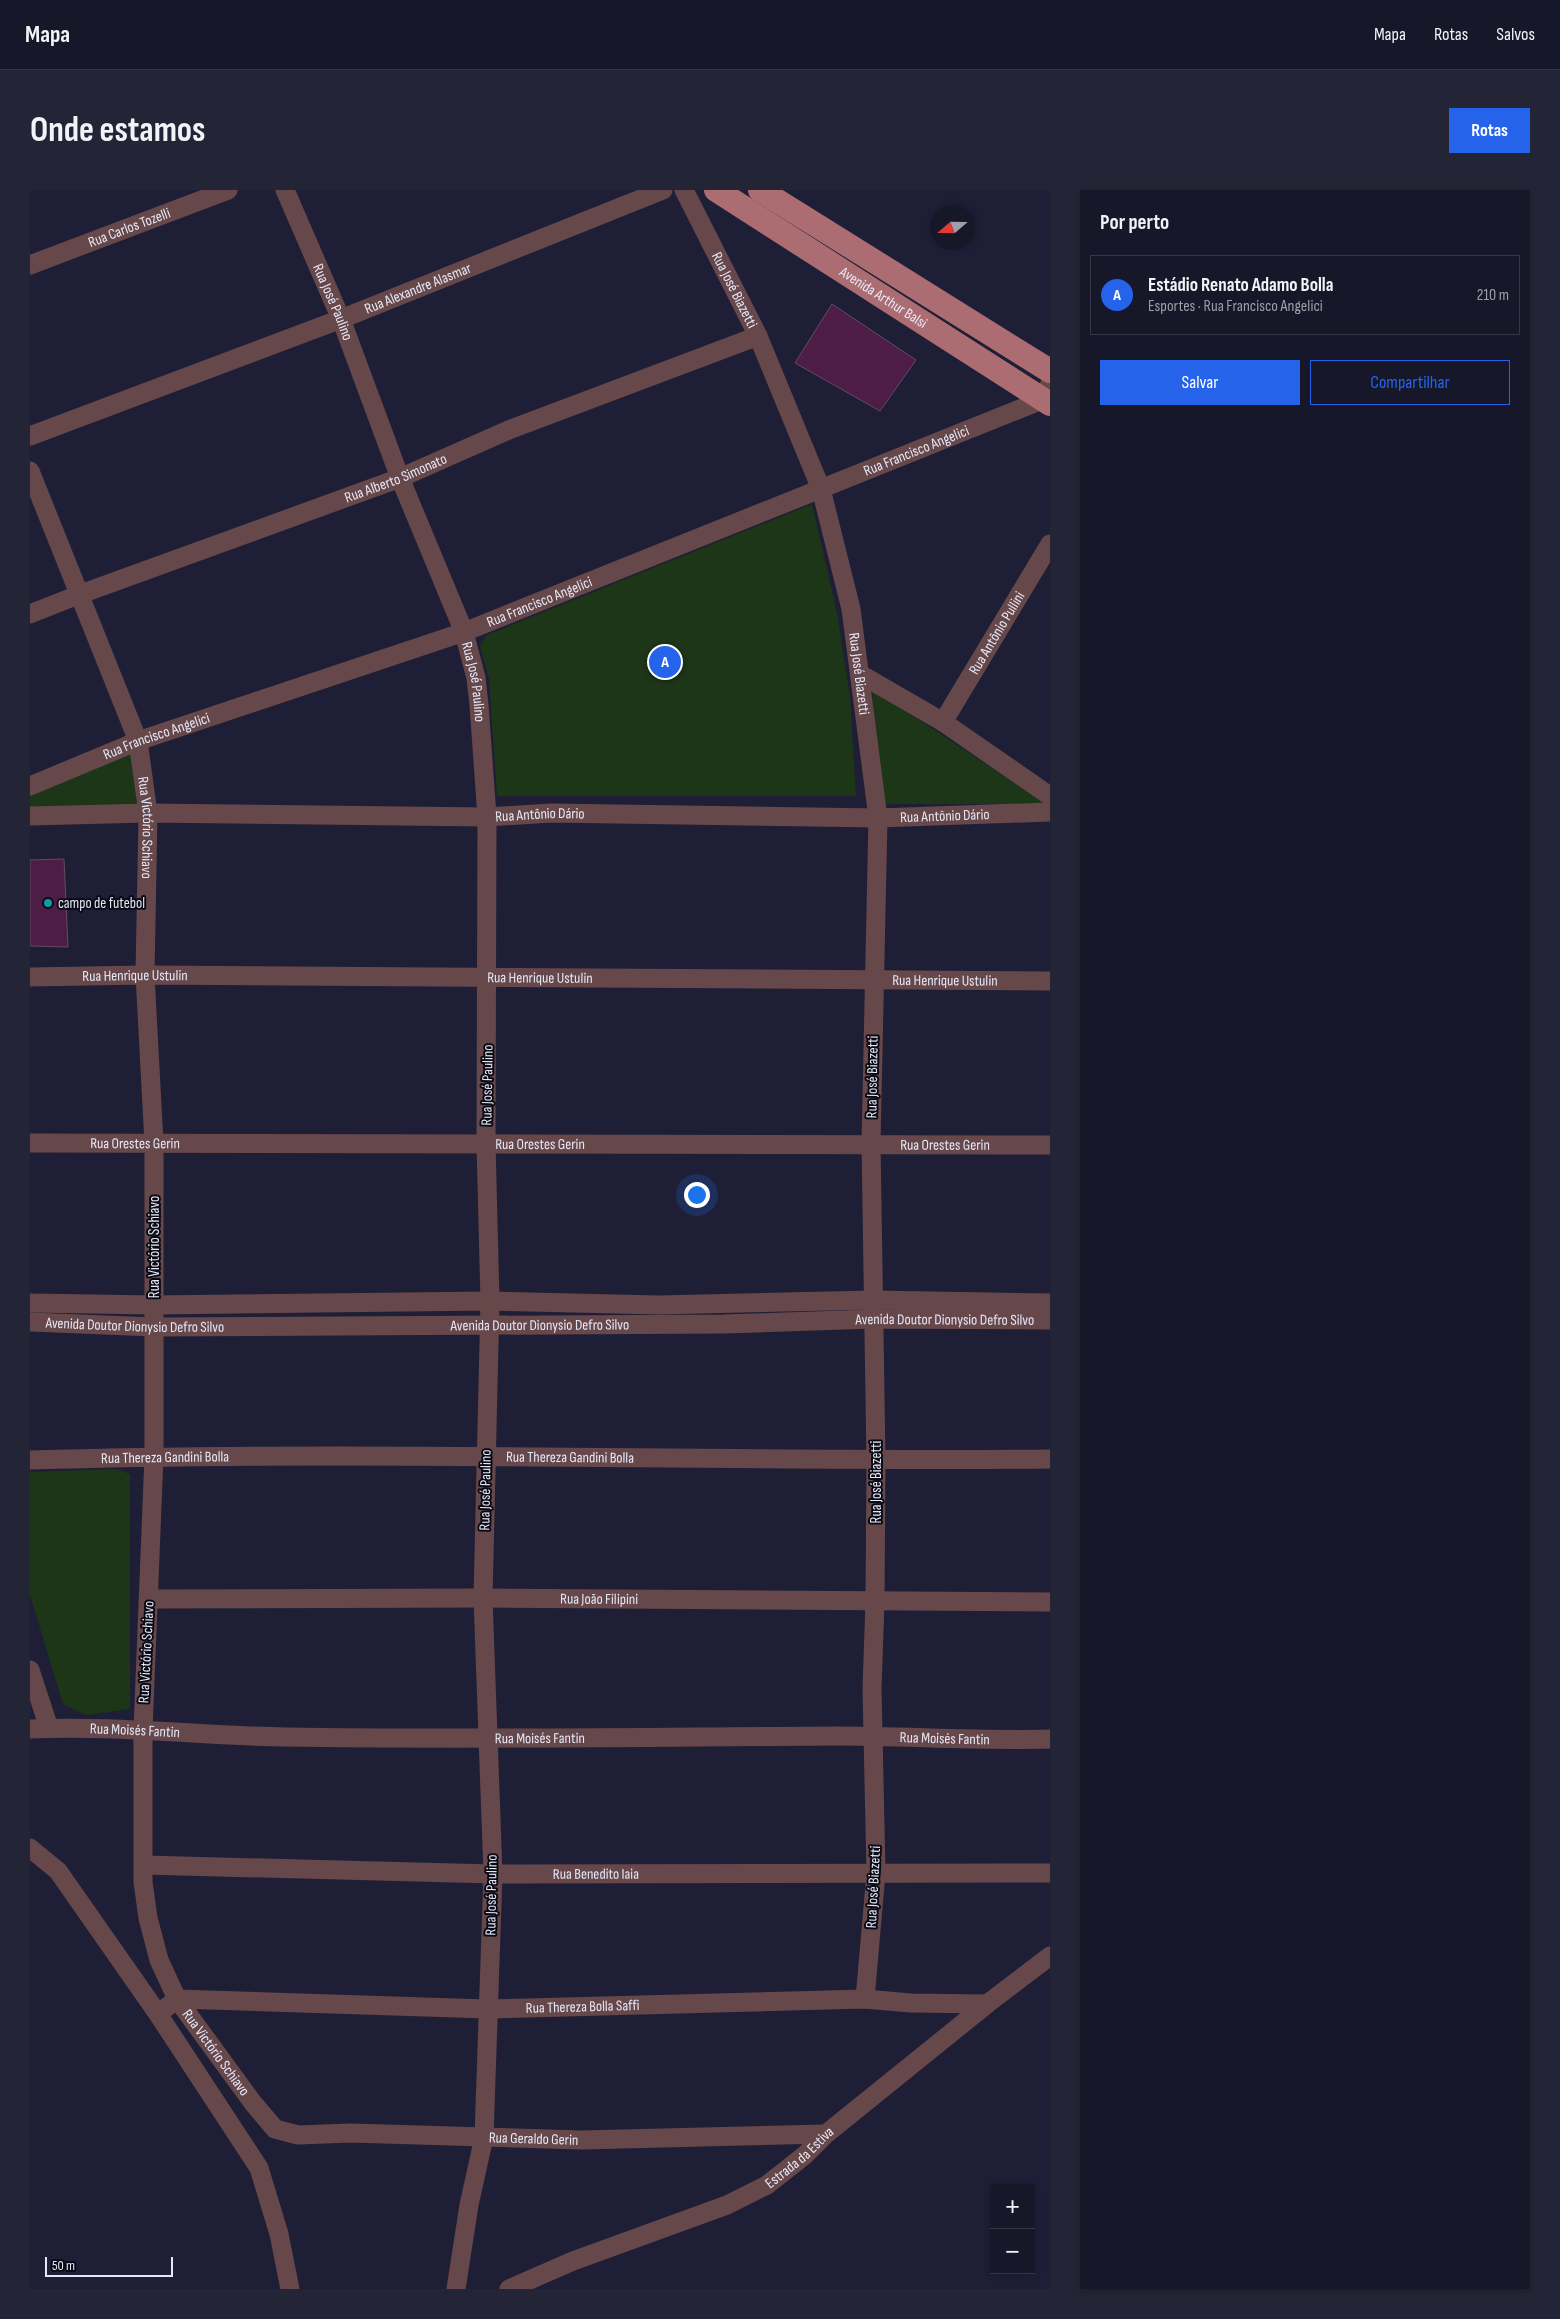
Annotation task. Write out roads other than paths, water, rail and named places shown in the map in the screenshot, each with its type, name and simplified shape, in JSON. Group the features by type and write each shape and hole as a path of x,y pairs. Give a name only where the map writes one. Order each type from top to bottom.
{"main road":[{"name":"Avenida Arthur Balsi","path":"716,190 935,331 1047,396"},
{"name":"Avenida Arthur Balsi","path":"760,190 1050,371"},
{"path":"935,331 951,309"}],"street":[{"name":"Rua Carlos Tozelli","path":"30,265 228,190"},
{"name":"Rua José Paulino","path":"285,190 341,319 400,478 464,632 476,678 487,817 486,1143 490,1301 483,1598 493,1874 487,2009 485,2117 490,2137"},
{"name":"Rua Alexandre Alasmar","path":"30,436 341,319 663,190"},
{"name":"Rua José Biazetti","path":"684,190 758,336 821,489 851,609 878,818 871,1143 876,1461 872,1689 876,1873 865,1999"},
{"name":"Rua Alberto Simonato","path":"30,614 78,594 400,478 511,429 758,336"},
{"name":"Rua Francisco Angelici","path":"30,786 138,741 464,632 1047,396"},
{"name":"Rua Victório Schiavo","path":"30,472 138,741 148,813 145,976 154,1143 154,1456 143,1730 143,1882 148,1918 159,1960 177,2000 253,2103"},
{"name":"Rua Antônio Pullini","path":"943,722 1050,544"},
{"path":"860,674 943,722 1050,796"},
{"name":"Rua Antônio Dário","path":"30,816 148,813 487,817 550,813 878,818 1050,812"},
{"name":"Rua Henrique Ustulin","path":"30,977 488,978 874,982 1050,981"},
{"name":"Rua Orestes Gerin","path":"30,1143 1050,1144"},
{"name":"Avenida Doutor Dionysio Defro Silvo","path":"30,1303 154,1305 490,1301 659,1305 872,1300 1050,1302"},
{"name":"Avenida Doutor Dionysio Defro Silvo","path":"30,1322 154,1327 723,1324 873,1319 1050,1320"},
{"name":"Rua Thereza Gandini Bolla","path":"30,1460 154,1456 876,1461 1050,1459"},
{"name":"Rua João Filipini","path":"149,1599 483,1598 1050,1602"},
{"path":"30,1670 49,1728"},
{"name":"Rua Moisés Fantin","path":"30,1729 143,1730 284,1737 488,1739 874,1736 982,1741 1050,1739"},
{"path":"30,1848 58,1872 158,2014 259,2168 279,2234 287,2287"},
{"name":"Rua Benedito Iaia","path":"144,1865 493,1874 1050,1873"},
{"name":"Estrada da Estiva","path":"509,2289 573,2261 727,2205 767,2185 805,2155 826,2134 987,2004 1050,1956"},
{"name":"Rua Thereza Bolla Saffi","path":"177,2000 487,2009 865,1999 911,2003 987,2004"},
{"path":"158,2014 177,2000"},
{"name":"Rua Geraldo Gerin","path":"253,2103 276,2129 298,2135 351,2133 581,2140 826,2134"},
{"path":"456,2289 469,2205 490,2137"},
{"path":"466,2289 490,2137"}],"place":[{"name":"Estádio Renato Adamo Bolla","path":"665,662"},
{"name":"campo de futebol","path":"48,903"}]}
